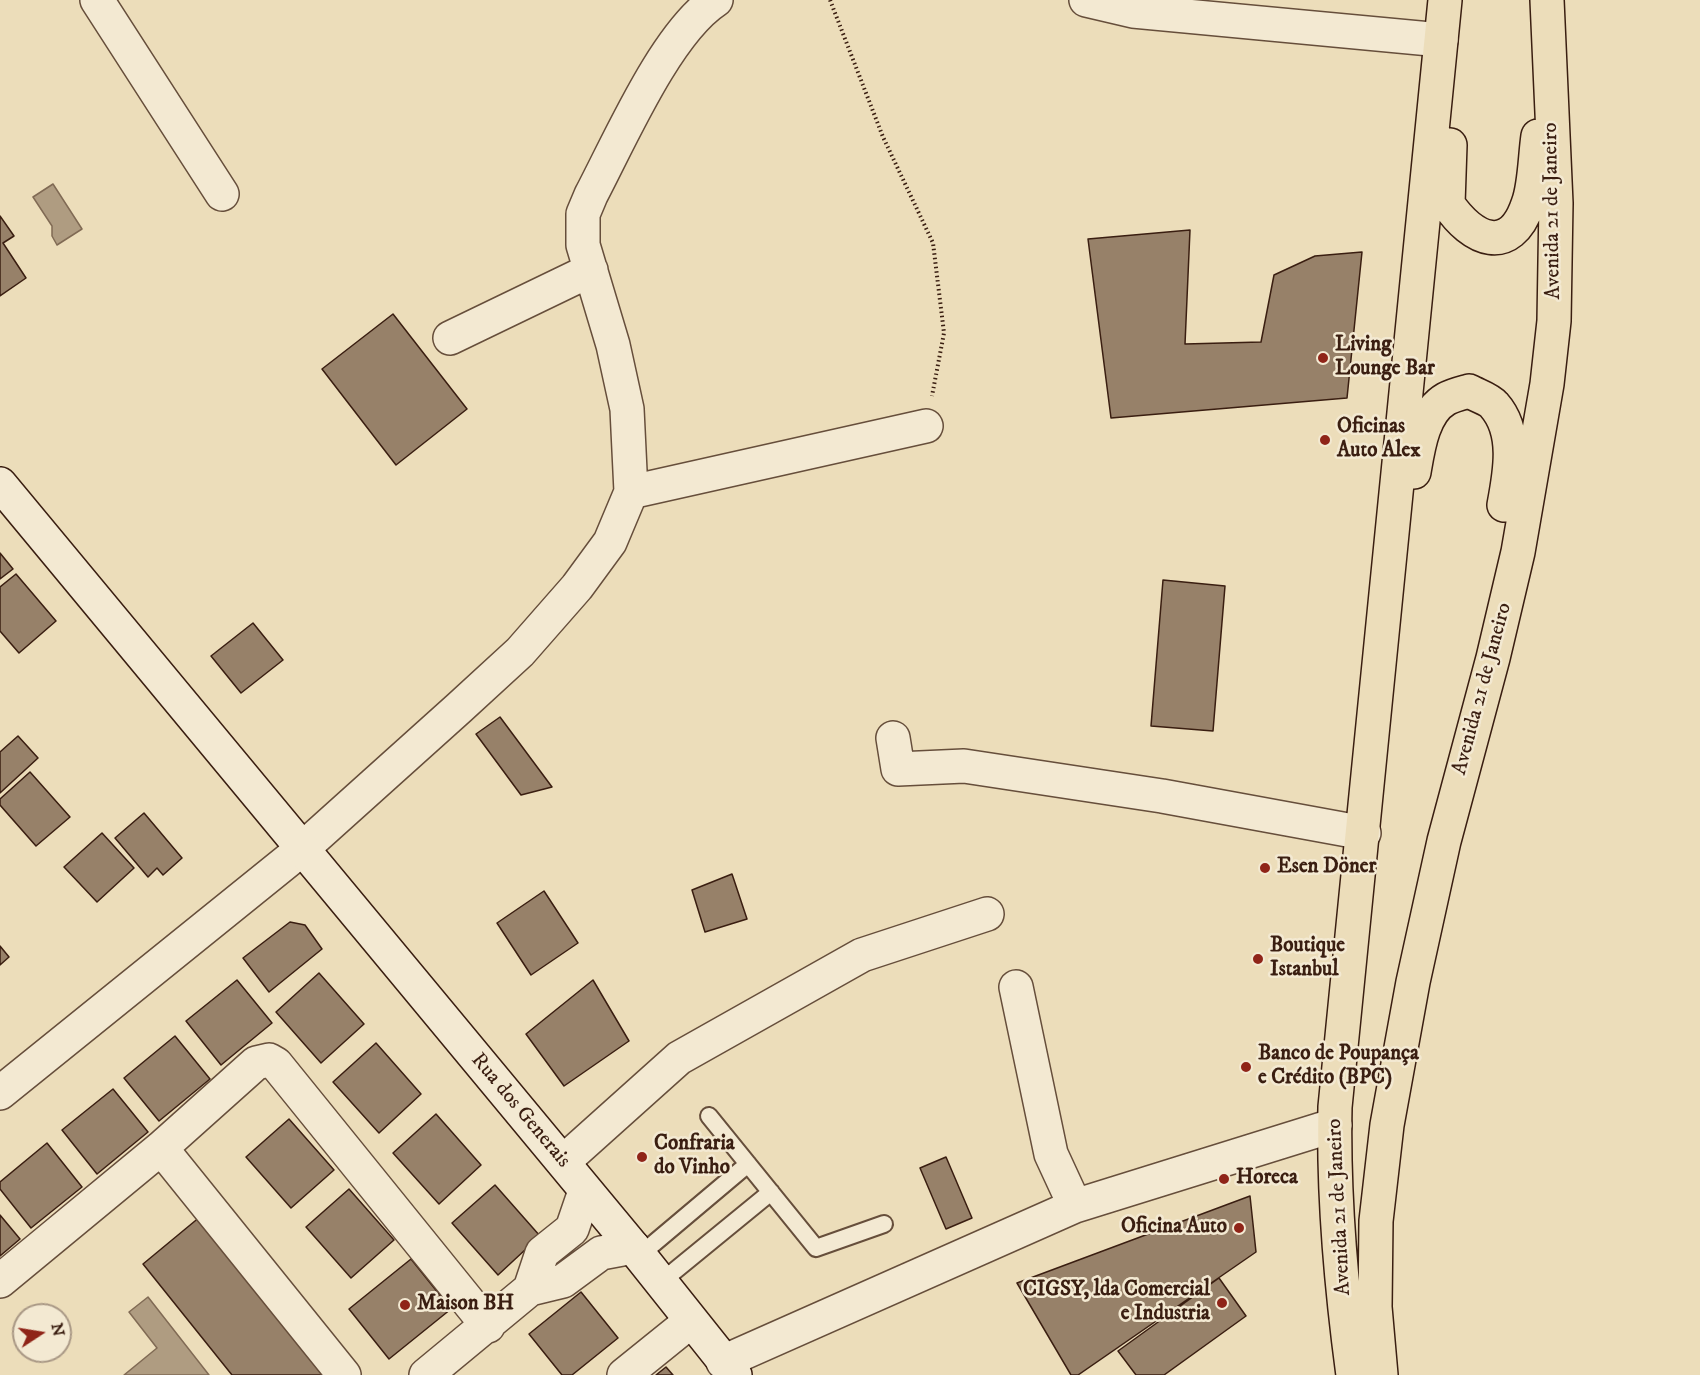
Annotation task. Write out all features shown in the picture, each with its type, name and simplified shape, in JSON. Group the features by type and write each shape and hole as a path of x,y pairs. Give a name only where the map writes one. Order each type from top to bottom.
{"main road":[{"name":"Avenida 21 de Janeiro","path":"1353,1375 1341,1284 1335,1125 1445,0"},
{"path":"1462,0 1452,116 1448,204 1471,231 1488,238 1505,236 1521,221 1529,203 1540,126 1537,0"},
{"name":"Avenida 21 de Janeiro","path":"1381,1375 1375,1307 1376,1221 1387,1125 1413,982 1452,802 1494,658 1513,573 1547,384 1554,321 1556,203 1547,0"},
{"path":"1368,793 1419,446 1428,420 1445,399 1469,391 1494,404 1508,431 1511,460 1452,802"}],"street":[{"path":"97,0 222,194"},
{"path":"4,1083 302,850 520,652 577,587 610,542 632,492 627,409 613,345 583,235 583,214 591,195 674,43 699,11 716,0"},
{"path":"1086,0 1144,13 1441,40"},
{"path":"450,338 591,270"},
{"path":"632,492 926,426"},
{"name":"Rua dos Generais","path":"0,484 637,1251 729,1368"},
{"path":"893,738 898,769 964,766 1162,796 1364,833"},
{"path":"563,1162 680,1058 862,955 987,914"},
{"path":"1016,987 1051,1154 1075,1206"},
{"path":"0,1281 161,1148 256,1063 269,1060 276,1064 488,1326"},
{"path":"729,1368 1075,1206 1335,1125"},
{"path":"161,1148 344,1375"},
{"path":"426,1375 488,1326 530,1288 540,1257 572,1229 585,1191"},
{"path":"530,1288 563,1281 593,1257 637,1251"},
{"path":"540,1257 548,1275 555,1281 563,1281"},
{"path":"624,1375 691,1320"}],"lane":[{"path":"709,1116 816,1248 884,1224"},
{"path":"637,1251 748,1164"},
{"path":"660,1282 771,1192"}],"path":[{"path":"830,0 883,137 933,243 944,333 926,426"}],"shaded area":[{"path":"53,184 82,229 57,245 52,236 52,226 33,197"},
{"path":"148,1297 209,1375 124,1375 157,1348 129,1312"}],"building":[{"path":"0,216 14,236 3,243 26,278 0,296"},
{"path":"1190,230 1185,344 1261,342 1274,275 1315,256 1362,252 1347,398 1111,418 1088,239"},
{"path":"393,314 467,409 396,465 322,369"},
{"path":"0,553 13,569 0,579"},
{"path":"16,574 56,621 19,653 0,631 0,587"},
{"path":"1163,580 1225,586 1213,731 1151,726"},
{"path":"253,623 283,660 241,693 211,656"},
{"path":"500,717 552,787 521,795 476,734"},
{"path":"18,736 38,758 0,793 0,752"},
{"path":"30,772 70,817 36,846 0,805 0,799"},
{"path":"144,813 182,858 163,875 157,868 148,877 115,838"},
{"path":"102,833 134,868 97,902 64,867"},
{"path":"732,874 747,919 705,932 692,890"},
{"path":"544,891 578,943 531,975 497,923"},
{"path":"290,922 305,925 322,949 269,992 243,958"},
{"path":"0,946 9,957 0,965"},
{"path":"319,973 364,1024 321,1063 276,1012"},
{"path":"237,980 272,1023 221,1065 186,1021"},
{"path":"593,980 629,1041 564,1086 526,1034"},
{"path":"175,1036 210,1079 159,1121 124,1078"},
{"path":"376,1043 421,1094 379,1133 333,1082"},
{"path":"113,1089 148,1132 97,1174 62,1130"},
{"path":"436,1114 481,1165 439,1204 393,1153"},
{"path":"289,1119 334,1170 291,1208 246,1157"},
{"path":"47,1143 82,1187 31,1228 0,1189 0,1182"},
{"path":"946,1157 972,1218 946,1229 920,1168"},
{"path":"495,1185 540,1236 498,1275 452,1223"},
{"path":"349,1189 394,1240 351,1278 306,1227"},
{"path":"1250,1196 1256,1252 1078,1375 1071,1375 1017,1283"},
{"path":"0,1215 20,1239 0,1256"},
{"path":"201,1216 328,1375 232,1375 143,1264"},
{"path":"411,1259 451,1309 389,1359 349,1309"},
{"path":"1219,1278 1246,1316 1164,1375 1136,1375 1118,1351"},
{"path":"581,1292 618,1338 572,1375 562,1375 529,1334"},
{"path":"666,1367 673,1375 656,1375"}],"place":[{"name":"Living Lounge Bar","path":"1323,358"},
{"name":"Oficinas Auto Alex","path":"1325,440"},
{"name":"Esen Döner","path":"1265,868"},
{"name":"Boutique Istanbul","path":"1258,959"},
{"name":"Banco de Poupança e Crédito (BPC)","path":"1246,1067"},
{"name":"Confraria do Vinho","path":"642,1157"},
{"name":"Horeca","path":"1224,1179"},
{"name":"Oficina Auto","path":"1239,1228"},
{"name":"CIGSY, lda Comercial e Industria","path":"1222,1303"},
{"name":"Maison BH","path":"405,1305"}]}
